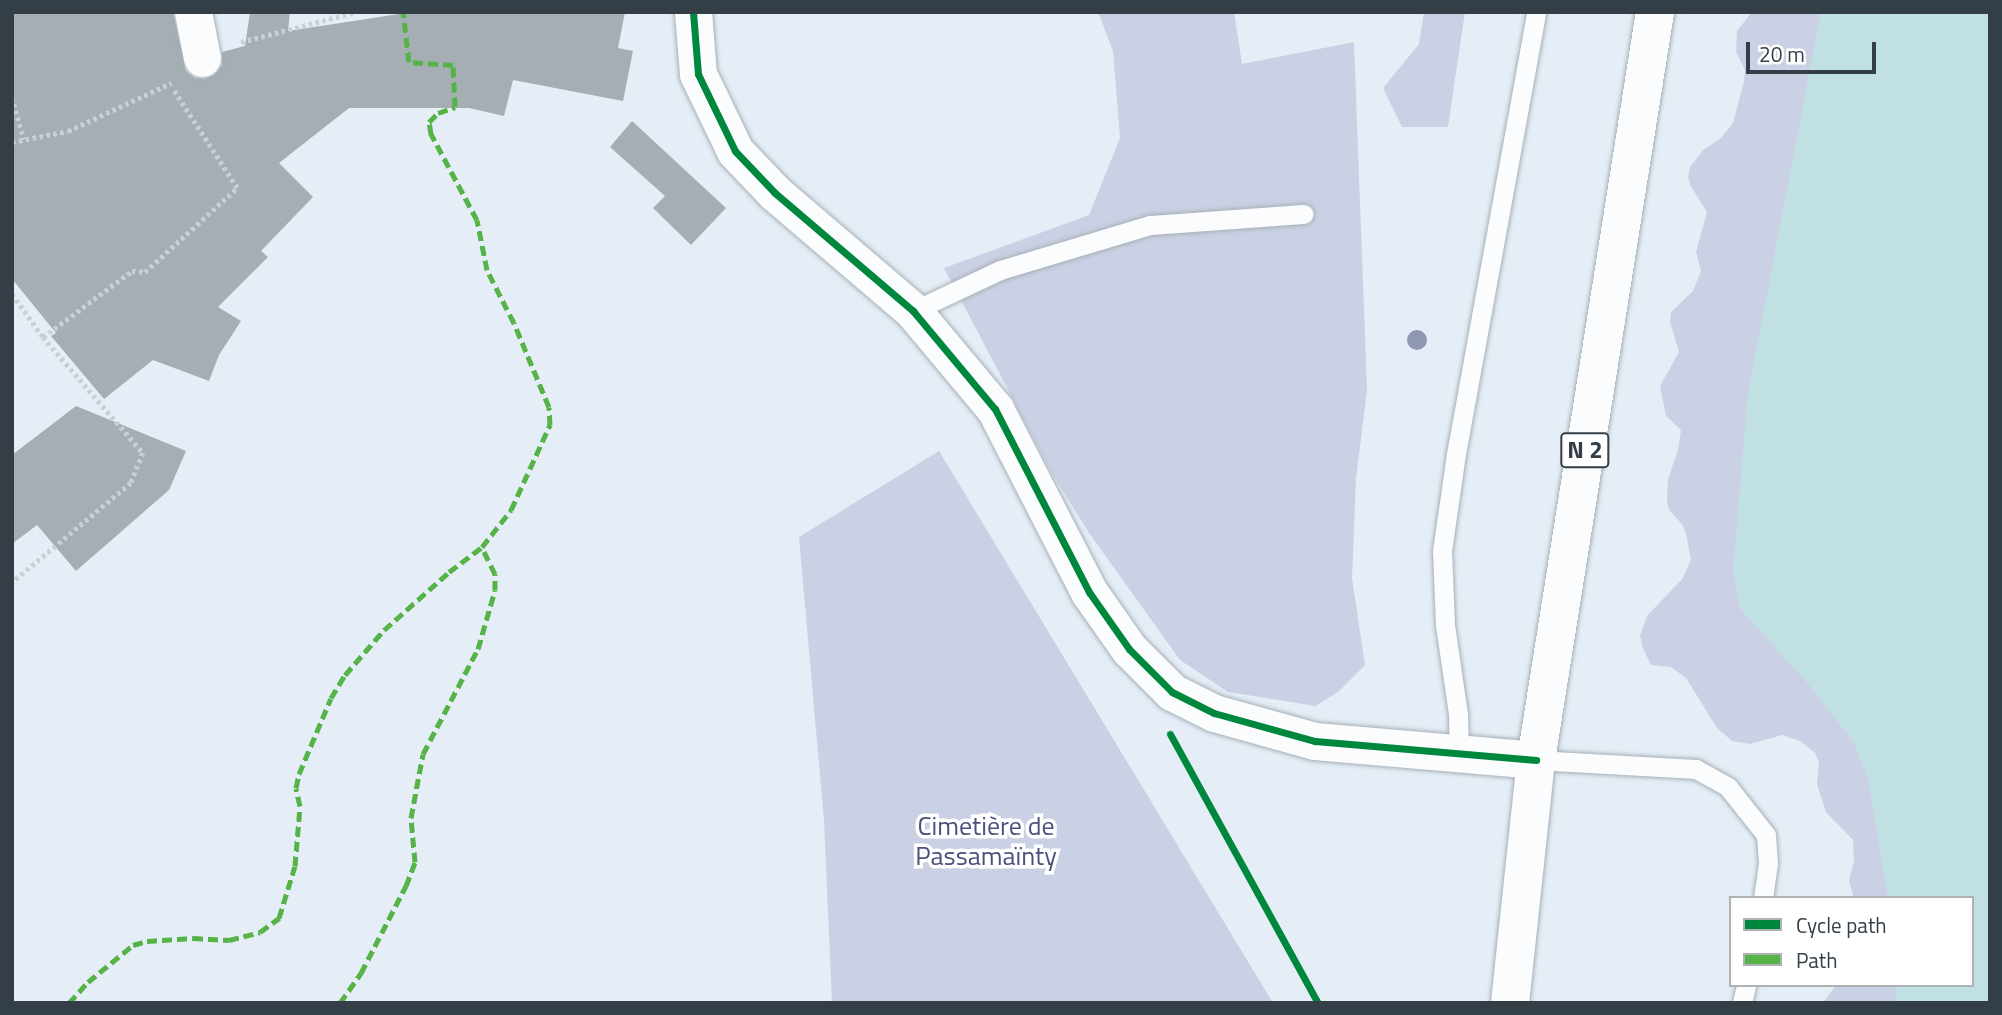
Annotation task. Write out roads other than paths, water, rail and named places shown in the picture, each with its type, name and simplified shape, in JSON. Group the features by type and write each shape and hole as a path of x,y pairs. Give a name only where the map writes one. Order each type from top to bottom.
{"main road":[{"name":"N 2","path":"1510,1003 1536,760 1655,12"}],"street":[{"path":"193,12 202,58"},
{"path":"693,12 698,74 735,151 775,193 913,311 995,409 1089,592 1129,649 1172,692 1214,713 1315,741 1536,760"}],"lane":[{"path":"1459,754 1458,714 1444,625 1442,551 1456,454 1536,12"},
{"path":"913,311 1000,270 1150,225 1304,214"},
{"path":"1536,760 1696,769 1728,787 1766,835 1768,863 1763,896"}],"park label":[{"name":"Cimetière de Passamaïnty","path":"986,841"}]}
